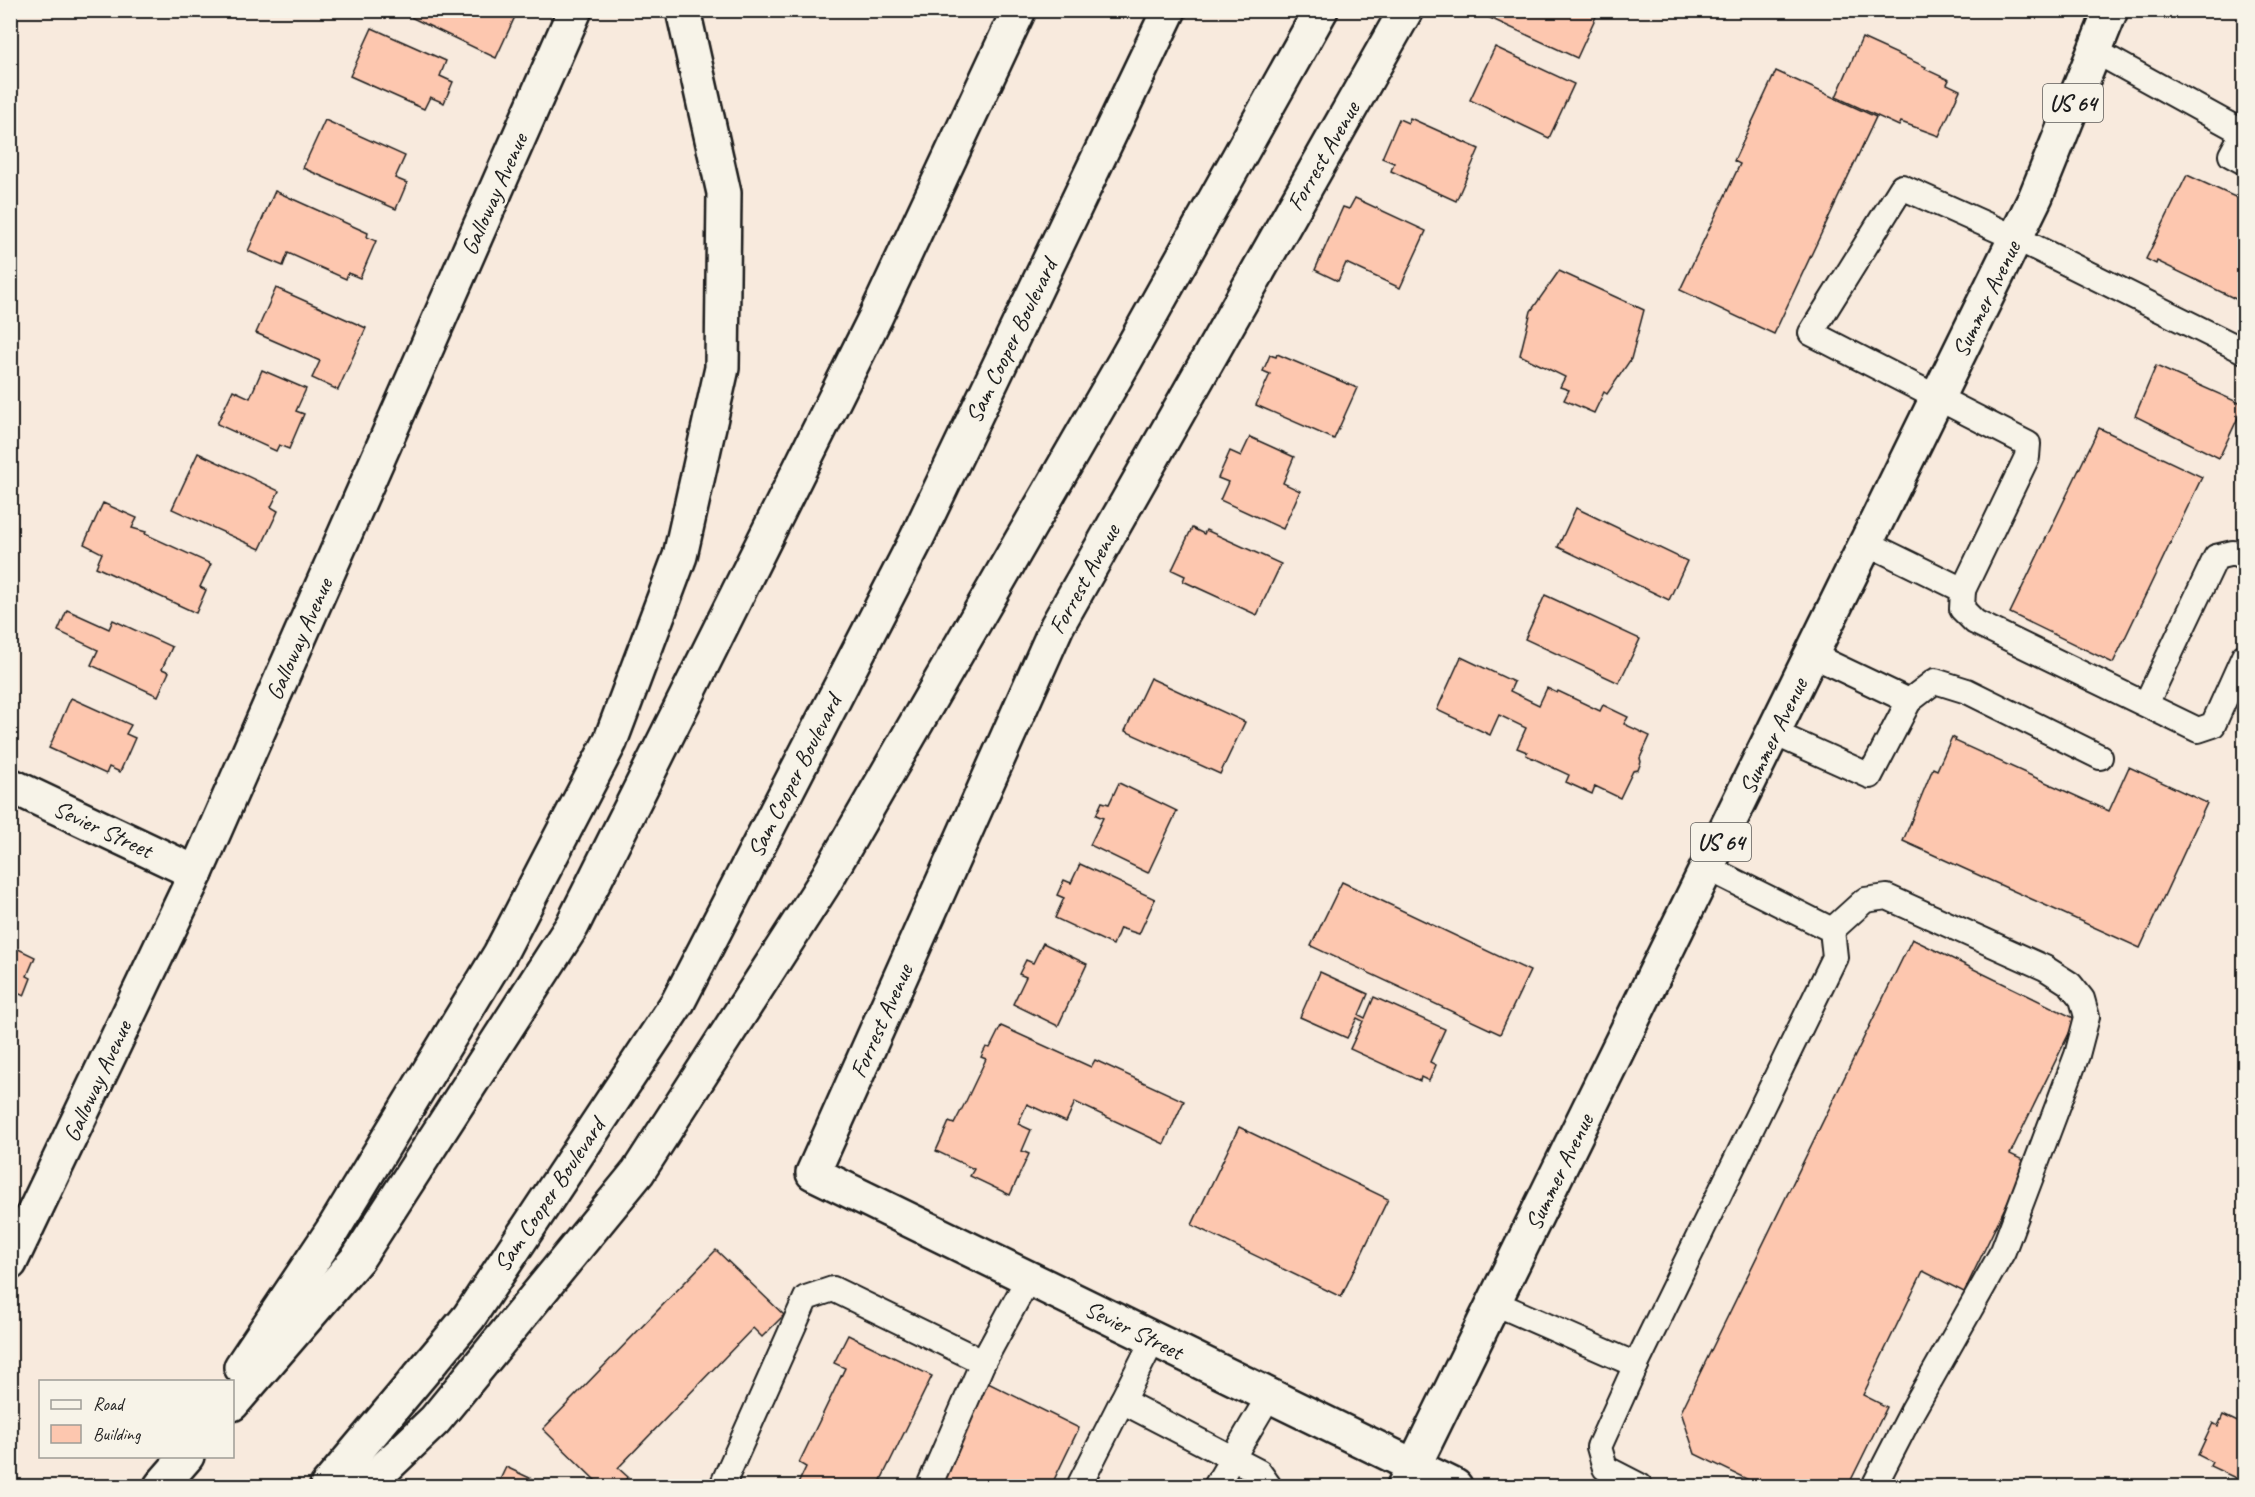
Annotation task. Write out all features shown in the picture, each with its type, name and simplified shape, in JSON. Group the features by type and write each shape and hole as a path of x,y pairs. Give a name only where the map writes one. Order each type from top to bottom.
{"main road":[{"name":"Galloway Avenue","path":"10,1263 196,873 575,10"},
{"path":"232,1380 334,1228 500,954 610,742 680,556 722,368 724,193 683,10"},
{"path":"234,1402 358,1258 572,926 875,318 1019,10"},
{"name":"Sam Cooper Boulevard","path":"327,1486 468,1317 678,1002 916,540 1169,10"},
{"path":"366,1486 435,1420 638,1172 651,1152 823,885 1126,359 1321,10"},
{"name":"Forrest Avenue","path":"813,1173 1057,626 1406,10"},
{"name":"Summer Avenue","path":"1409,1477 2036,196 2111,10"},
{"name":"Sevier Street","path":"10,785 196,873"},
{"name":"Sevier Street","path":"813,1173 1269,1396 1409,1477 1455,1486"},
{"path":"161,1486 180,1458"},
{"path":"161,1486 185,1458"}],"lane":[{"path":"2095,51 2244,132 2231,155 2244,162"},
{"path":"2244,351 2016,237 1902,187 1811,333 2028,444 2027,457 1963,590 1962,609 1975,622 2198,730 2212,724 2244,656"},
{"path":"1867,543 1963,590"},
{"path":"2146,705 2216,557 2233,553 2244,558"},
{"path":"1812,655 1909,701"},
{"path":"1774,733 1869,776 1909,701 1935,681 1967,692 2100,757"},
{"path":"1708,868 1832,930"},
{"path":"1832,930 1865,900 1887,897 2045,968 2070,984 2082,999 2087,1017 2077,1055 2003,1251 1913,1410 1874,1486"},
{"path":"1640,1486 1605,1468 1599,1447 1636,1365 1835,957 1832,930"},
{"path":"929,1486 983,1362 1028,1279"},
{"path":"722,1486 806,1298 833,1289 983,1362"},
{"path":"1495,1303 1636,1365"},
{"path":"1078,1486 1153,1340"},
{"path":"1216,1486 1269,1396"},
{"path":"1122,1401 1231,1458 1260,1482"}],"building":[{"path":"396,10 518,10 496,58"},
{"path":"1491,10 1599,10 1577,58 1488,17"},
{"path":"372,28 446,61 440,76 453,82 444,103 430,97 424,109 350,76"},
{"path":"1862,38 1926,67 1925,69 1949,80 1947,84 1960,90 1939,136 1901,122 1899,126 1836,97"},
{"path":"1495,47 1574,84 1549,138 1470,100"},
{"path":"1776,71 1876,117 1774,334 1680,290 1740,164 1734,161"},
{"path":"1410,118 1479,149 1456,201 1391,171 1394,163 1382,158 1399,119 1408,123"},
{"path":"325,120 405,156 395,178 407,183 396,209 303,168"},
{"path":"2187,175 2244,201 2244,303 2157,261 2156,264 2146,259"},
{"path":"275,191 368,233 367,237 376,241 360,278 348,273 346,279 288,253 283,266 248,251"},
{"path":"1355,198 1426,231 1400,288 1346,263 1338,281 1315,270 1343,207 1349,209"},
{"path":"1559,271 1644,310 1631,359 1607,394 1604,392 1594,413 1564,400 1569,390 1560,387 1565,377 1520,355 1531,311"},
{"path":"276,288 366,328 338,390 312,378 320,361 256,333"},
{"path":"1277,354 1357,388 1334,439 1256,405 1270,374 1263,371 1270,355 1276,357"},
{"path":"2156,366 2244,405 2219,458 2135,416"},
{"path":"262,370 306,389 296,411 304,414 289,449 279,445 276,451 217,424 233,390 250,398"},
{"path":"2099,428 2202,477 2113,663 2010,613"},
{"path":"1250,437 1294,457 1283,483 1300,491 1283,529 1220,500 1228,482 1218,478 1230,451 1241,456"},
{"path":"198,453 279,491 271,507 278,511 260,549 172,509"},
{"path":"103,503 137,518 132,528 146,532 145,534 211,564 200,587 206,590 196,613 96,567 102,553 84,544"},
{"path":"1576,508 1687,561 1669,600 1558,547"},
{"path":"1192,528 1204,534 1206,530 1281,564 1257,615 1183,581 1185,576 1172,570"},
{"path":"1545,595 1640,639 1619,683 1525,639"},
{"path":"67,610 109,629 113,620 172,647 162,669 169,672 158,696 91,665 98,650 58,631"},
{"path":"1461,657 1514,682 1510,691 1539,705 1547,688 1557,693 1558,691 1600,711 1603,705 1628,717 1624,724 1650,736 1640,758 1638,770 1633,771 1620,798 1595,786 1592,794 1566,782 1569,775 1526,755 1527,752 1517,748 1526,728 1499,715 1490,735 1437,710"},
{"path":"1150,678 1245,722 1220,774 1125,731"},
{"path":"71,698 131,725 126,734 135,738 120,772 109,767 106,774 49,748"},
{"path":"1952,737 1956,739 1955,741 2109,811 2129,767 2207,803 2140,948 1903,841 1933,768 1937,770"},
{"path":"1119,783 1177,811 1148,873 1090,845 1103,818 1096,815 1102,802 1109,804"},
{"path":"1080,864 1155,899 1139,934 1120,928 1113,945 1055,918 1064,898 1057,895 1064,880 1071,883"},
{"path":"1342,882 1530,971 1500,1034 1311,946"},
{"path":"1912,939 2076,1019 2010,1154 2027,1162 1964,1292 1923,1271 1863,1395 1887,1407 1848,1486 1758,1486 1695,1454 1681,1412"},
{"path":"1043,943 1087,964 1058,1026 1013,1004 1026,977 1019,974 1026,960 1033,963"},
{"path":"10,945 35,957 27,976 31,978 24,996 18,993 10,1009"},
{"path":"1320,972 1368,994 1359,1015 1365,1018 1374,997 1445,1029 1430,1062 1436,1065 1429,1081 1421,1077 1420,1081 1350,1049 1363,1021 1357,1018 1347,1038 1300,1017"},
{"path":"1001,1026 1091,1067 1095,1060 1184,1101 1164,1144 1075,1102 1066,1122 1027,1104 1018,1124 1031,1130 1022,1151 1029,1154 1010,1195 970,1176 974,1169 936,1151 949,1122 954,1124 966,1101 986,1059 981,1057 986,1047 990,1048"},
{"path":"1239,1127 1388,1199 1341,1297 1192,1225"},
{"path":"716,1250 784,1315 762,1337 753,1328 618,1468 628,1477 619,1486 601,1486 543,1429"},
{"path":"848,1335 932,1376 878,1486 797,1486 806,1467 799,1463 845,1368 834,1363"},
{"path":"984,1381 1079,1428 1051,1486 947,1486 936,1481"},
{"path":"2223,1415 2244,1425 2244,1482 2210,1466 2212,1462 2198,1455 2213,1423 2218,1426"},
{"path":"506,1467 547,1486 497,1486"}]}
